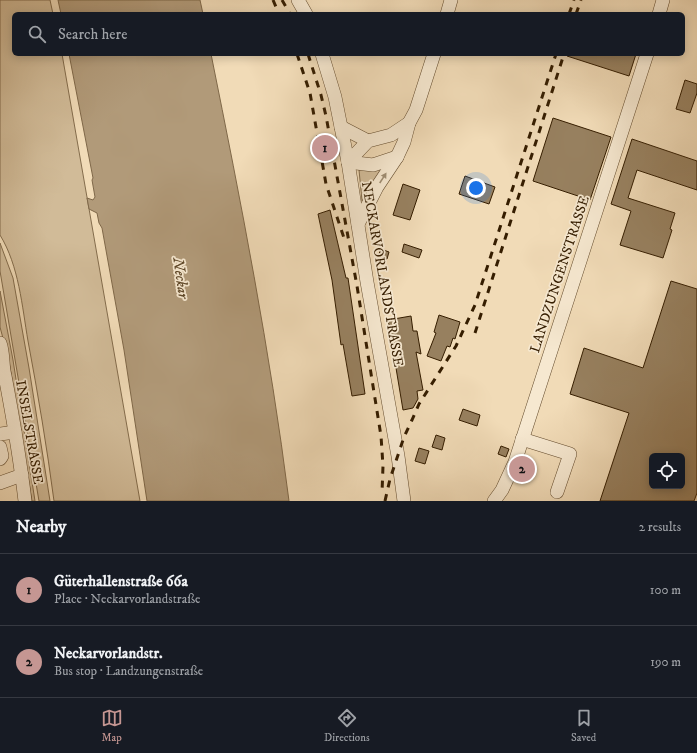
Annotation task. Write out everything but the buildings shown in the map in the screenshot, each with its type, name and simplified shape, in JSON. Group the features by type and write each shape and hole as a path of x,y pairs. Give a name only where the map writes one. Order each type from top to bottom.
{"street":[{"path":"298,0 305,12"},
{"path":"448,12 452,0"},
{"path":"660,12 663,0"},
{"name":"NECKARVORLANDSTRASSE","path":"323,56 335,97 348,162 368,290 398,456 404,501"},
{"path":"358,224 377,187 404,142 409,123 416,110 433,56"},
{"name":"LANDZUNGENSTRASSE","path":"494,501 502,490 515,462 646,56"},
{"path":"348,162 368,141 391,135 409,123"},
{"path":"341,126 368,141"},
{"path":"348,162 373,166 396,157"},
{"name":"INSELSTRASSE","path":"0,343 3,350 2,365 15,432 25,501"},
{"path":"0,434 15,432"},
{"path":"522,439 570,454 557,492"},
{"path":"0,447 2,456 0,459"},
{"path":"0,483 22,475"}],"shaded area":[{"path":"0,0 50,0 53,12 12,12 12,56 62,56 140,501 54,501 19,286 12,260 0,235"},
{"path":"385,166 364,201 362,201 359,170"},
{"path":"0,243 13,278 50,501 39,501 0,271"},
{"path":"0,291 13,360 35,501 32,501 9,361 0,327"}],"water":[{"path":"58,0 200,0 203,12 61,12"},
{"name":"Neckar","path":"69,56 211,56 264,333 289,501 147,501 124,350 102,228 99,223 97,213 89,209 87,198 93,200 95,197 92,180 93,178"}],"railway":[{"path":"273,0 278,12"},
{"path":"282,0 289,12"},
{"path":"570,12 574,0"},
{"path":"577,12 581,0"},
{"path":"298,56 310,93 326,184 344,238"},
{"path":"309,56 326,116 357,286 381,436 383,466 382,493"},
{"path":"385,501 390,479 404,437 419,404 456,346 475,305 555,56"},
{"path":"475,333 563,56"}],"place":[{"name":"Güterhallenstraße 66a","path":"325,148"},
{"name":"Neckarvorlandstr.","path":"522,469"}]}
